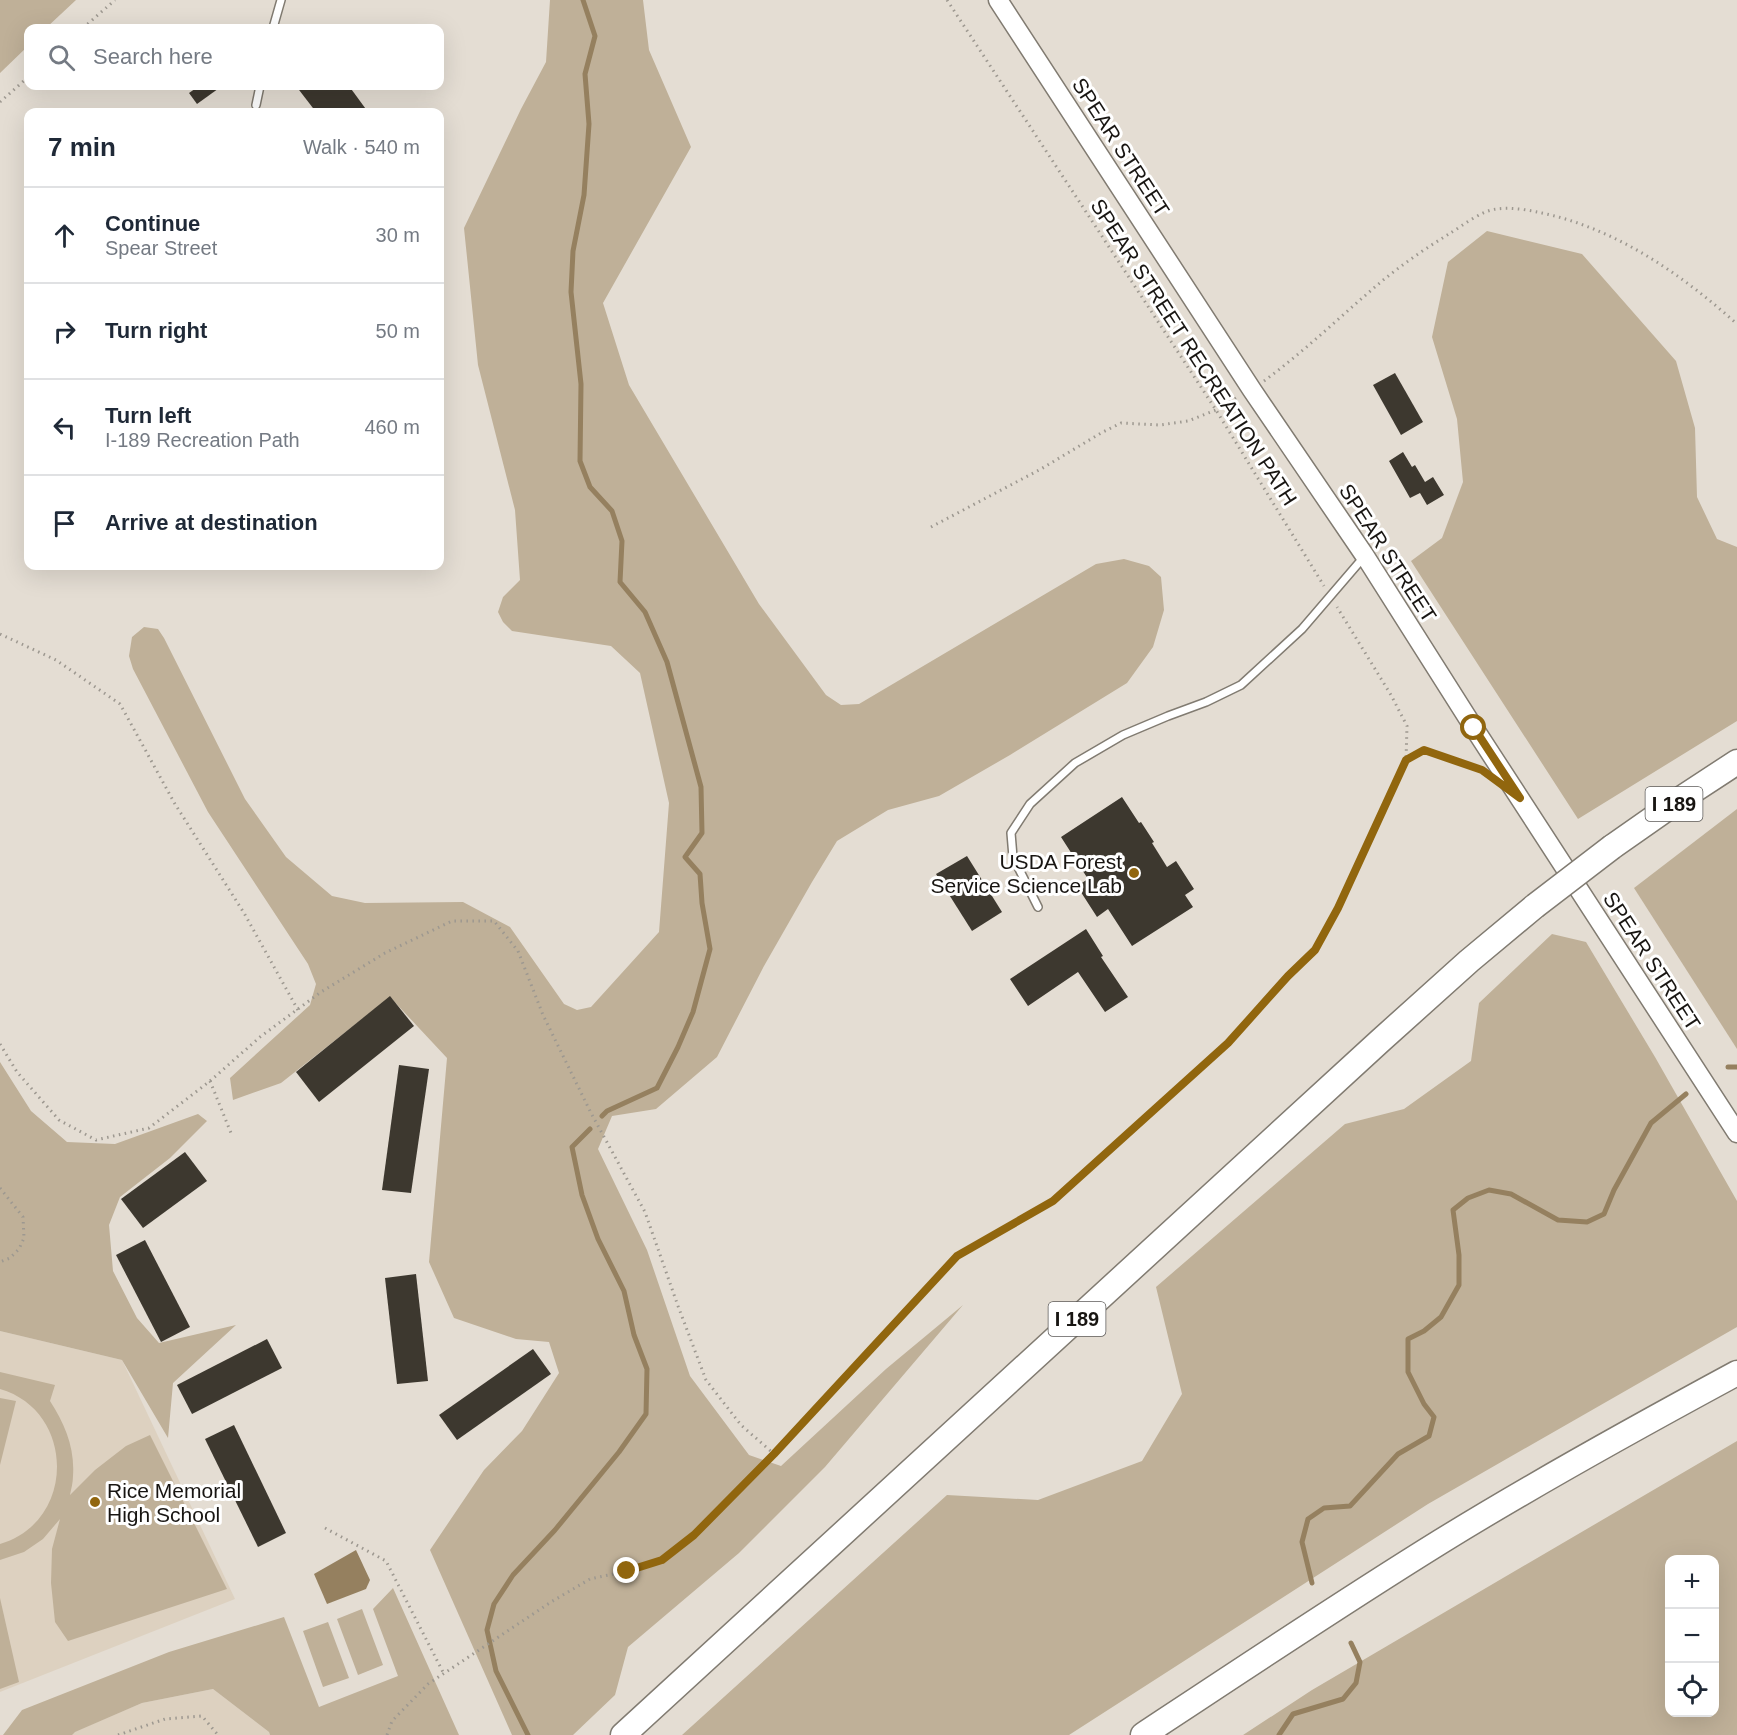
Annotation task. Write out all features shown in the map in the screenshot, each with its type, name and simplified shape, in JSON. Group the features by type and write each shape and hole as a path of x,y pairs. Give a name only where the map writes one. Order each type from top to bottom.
{"highway":[{"name":"I 189","path":"623,1735 1469,961 1535,906 1612,848 1665,809 1737,762"},
{"path":"1143,1735 1442,1540 1574,1463 1737,1373"}],"main road":[{"name":"SPEAR STREET","path":"998,0 1252,390 1365,556 1737,1133"}],"lane":[{"path":"274,24 281,0"},
{"path":"256,105 259,90"},
{"path":"1038,907 1013,857 1011,833 1030,804 1075,763 1123,735 1206,702 1241,685 1302,629 1365,556"}],"path":[{"path":"88,24 115,0"},
{"name":"SPEAR STREET RECREATION PATH","path":"946,0 1216,410 1391,695 1407,726 1406,760"},
{"path":"0,102 24,81"},
{"path":"931,528 1041,469 1120,423 1160,425 1188,421 1216,410 1252,390 1290,362 1384,279 1453,231 1495,208 1525,209 1563,217 1611,237 1678,276 1737,324"},
{"path":"0,634 56,660 120,704 176,804 244,913 297,1010"},
{"path":"387,1735 392,1721 428,1684 551,1602 590,1579 662,1560 694,1535 774,1454 957,1256 1053,1201 1228,1043 1288,976 1315,950 1338,908 1406,760 1424,750 1482,770"},
{"path":"0,1044 17,1072 59,1120 96,1140 149,1128 210,1081 261,1037 321,992 386,953 452,921 494,921 518,951 543,1015 586,1103 645,1212 706,1380 741,1425 774,1454"},
{"path":"210,1081 231,1133"},
{"path":"0,1188 23,1217 24,1238 19,1249 10,1258 0,1262"},
{"path":"326,1528 386,1561 444,1674"},
{"path":"118,1735 165,1719 202,1716 218,1735"}],"shaded area":[{"path":"0,0 76,0 50,24 24,24 24,50 0,73"},
{"path":"550,0 643,0 649,50 691,147 603,303 629,385 759,604 826,695 841,705 859,704 1096,564 1124,559 1149,566 1161,577 1164,610 1153,647 1127,683 939,796 888,810 837,841 764,966 717,1057 656,1109 612,1116 598,1149 647,1250 690,1376 749,1455 781,1466 886,1369 963,1305 825,1467 739,1553 628,1647 615,1695 573,1735 512,1735 430,1550 484,1470 522,1431 559,1373 549,1342 516,1339 454,1318 429,1262 447,1058 390,997 281,1083 233,1100 230,1078 310,1005 316,984 308,964 208,812 133,669 129,656 132,637 144,627 158,629 245,799 286,857 332,896 365,903 463,902 510,927 564,1004 577,1010 591,1007 659,932 669,803 640,673 611,646 512,631 503,622 498,612 503,597 520,580 515,510 478,365 464,228 546,62"},
{"path":"1487,231 1582,254 1676,361 1695,428 1697,497 1717,539 1737,547 1737,721 1578,819 1411,561 1442,538 1463,482 1457,419 1432,337 1448,262"},
{"path":"1737,809 1737,1049 1634,888"},
{"path":"1552,934 1586,942 1737,1201 1737,1327 1428,1504 1069,1735 682,1735 947,1495 1038,1500 1142,1461 1182,1394 1156,1287 1345,1124 1404,1109 1471,1061 1479,1003"},
{"path":"0,1062 31,1111 67,1142 115,1144 198,1114 207,1121 170,1158 120,1197 109,1225 113,1271 137,1318 159,1343 236,1325 173,1383 168,1438 122,1360 0,1331"},
{"name":"Rice Memorial High School","path":"0,1331 122,1360 235,1599 0,1692"},
{"path":"0,1372 55,1385 50,1401 60,1418 71,1446 73,1479 70,1495 95,1470 126,1446 150,1435 227,1589 68,1641 55,1622 51,1583 52,1549 60,1519 43,1539 24,1552 0,1560 0,1544 25,1532 43,1514 53,1491 57,1466 53,1442 43,1419 25,1401 0,1389"},
{"path":"0,1398 16,1401 0,1465"},
{"path":"1737,1441 1737,1735 1243,1735 1312,1690"},
{"path":"356,1550 370,1580 366,1589 327,1604 314,1574"},
{"path":"393,1588 459,1735 270,1735 213,1689 142,1703 72,1735 3,1735 22,1710 169,1652 284,1617 319,1707 398,1676 373,1609"},
{"path":"0,1598 19,1682 0,1689"},
{"path":"362,1609 383,1665 358,1675 337,1619"},
{"path":"328,1622 349,1678 323,1687 303,1631"},
{"path":"213,1689 270,1735 52,1735 74,1732 142,1703"}],"building":[{"path":"193,90 216,90 197,104 189,93"},
{"path":"299,90 352,90 365,108 313,108"},
{"path":"1395,373 1423,422 1401,435 1373,385"},
{"path":"1403,452 1412,467 1415,465 1425,482 1433,477 1444,495 1427,505 1420,493 1410,498 1389,461"},
{"name":"USDA Forest Service Science Lab","path":"1122,797 1154,842 1152,843 1167,867 1176,861 1194,889 1185,895 1193,907 1132,946 1108,909 1097,917 1077,886 1088,879 1061,837"},
{"path":"967,856 1002,912 972,931 936,874"},
{"path":"1086,929 1103,956 1101,957 1128,997 1105,1012 1078,972 1028,1006 1010,979"},
{"path":"390,996 414,1026 319,1102 296,1072"},
{"path":"399,1065 429,1069 411,1193 382,1190"},
{"path":"185,1152 207,1181 143,1228 121,1199"},
{"path":"145,1240 190,1327 161,1342 116,1255"},
{"path":"416,1274 428,1381 397,1384 385,1278"},
{"path":"267,1339 282,1368 192,1414 177,1385"},
{"path":"533,1349 551,1374 457,1440 439,1415"},
{"path":"234,1425 286,1533 258,1547 205,1439"}],"waterway":[{"path":"583,0 595,36 585,74 589,124 584,195 573,251 571,292 581,384 580,461 590,487 612,511 622,541 620,582 645,612 667,662 701,787 702,833 685,857 700,874 702,903 710,949 693,1012 657,1088 607,1111 602,1116"},
{"path":"1728,1067 1737,1067"},
{"path":"1312,1583 1302,1542 1308,1519 1324,1508 1350,1506 1398,1454 1429,1436 1434,1417 1424,1404 1408,1372 1408,1339 1424,1331 1441,1317 1459,1285 1459,1255 1453,1210 1468,1198 1489,1190 1511,1194 1558,1220 1587,1222 1604,1214 1614,1190 1651,1123 1686,1094"},
{"path":"528,1735 496,1671 487,1630 494,1604 513,1575 555,1530 619,1452 646,1414 647,1369 634,1335 624,1291 598,1239 582,1195 572,1147 590,1129"},
{"path":"1279,1735 1293,1714 1343,1699 1356,1683 1360,1662 1351,1643"}],"place":[{"name":"USDA Forest Service Science Lab","path":"1134,873"},
{"name":"Rice Memorial High School","path":"95,1502"}],"route":[{"path":"627,1571 662,1560 694,1535 875,1347 957,1256 1053,1201 1228,1043 1288,976 1315,950 1338,908 1406,760 1424,750 1449,758 1482,770 1520,798 1474,728"}]}
